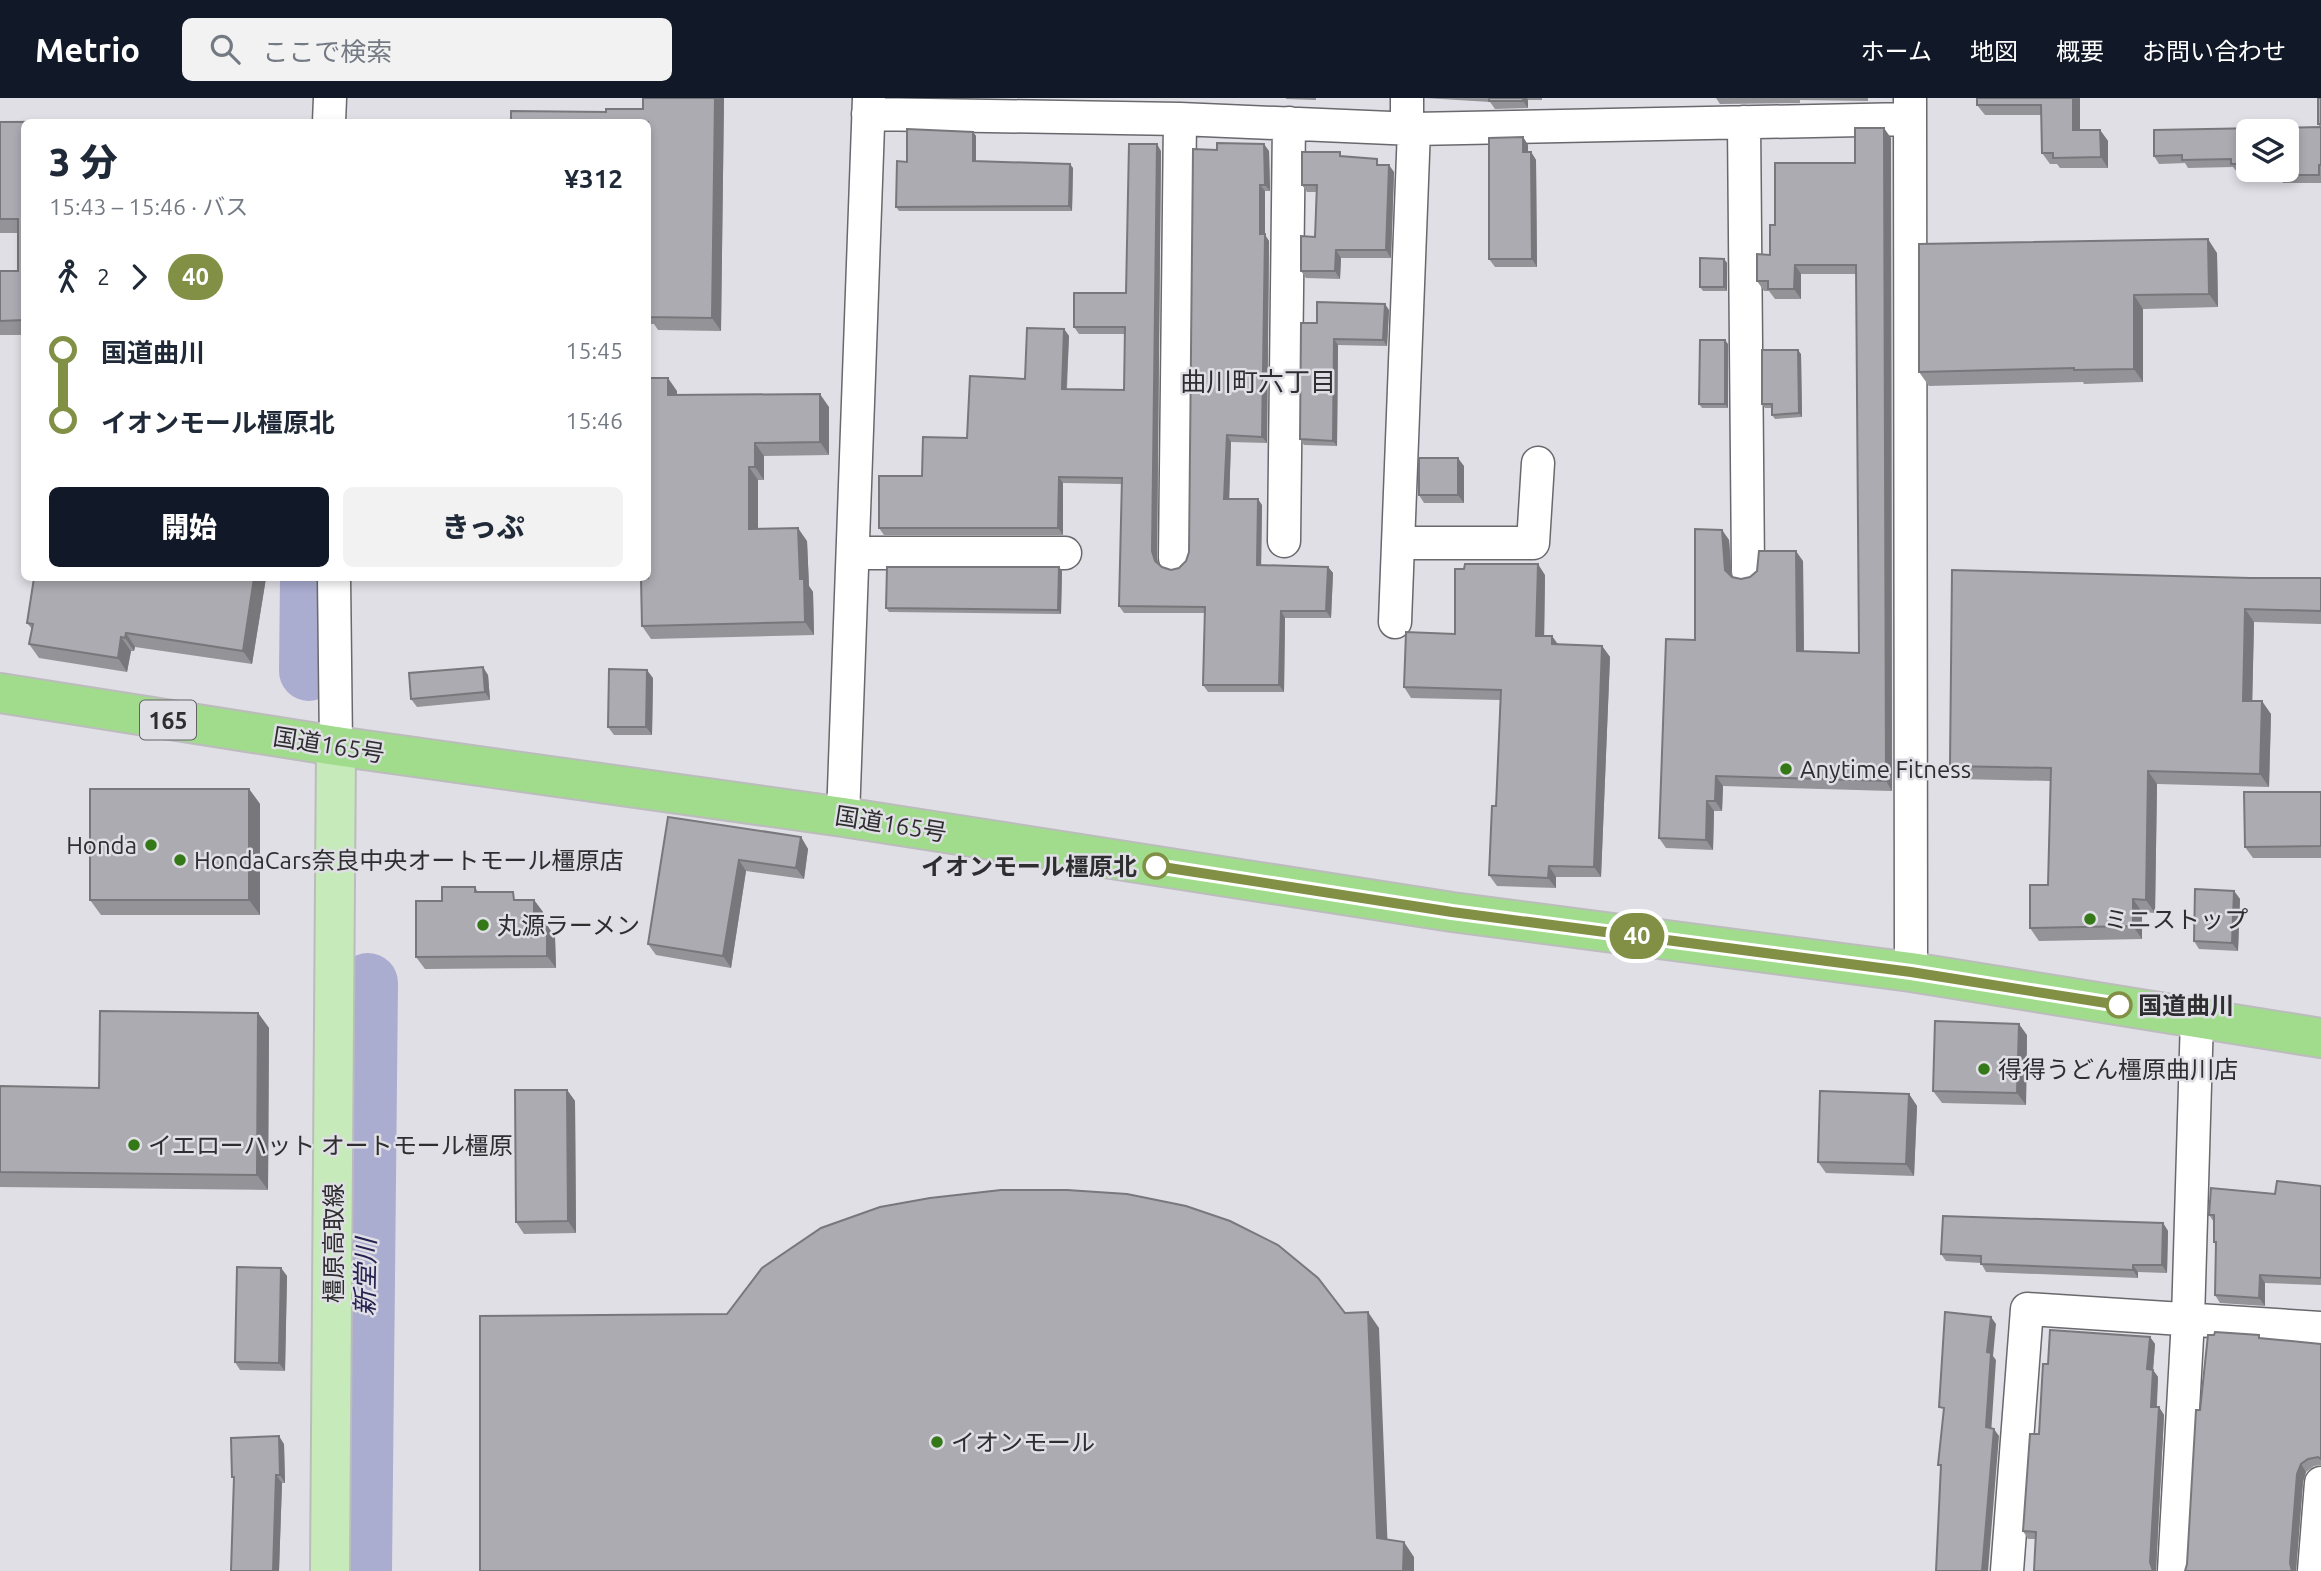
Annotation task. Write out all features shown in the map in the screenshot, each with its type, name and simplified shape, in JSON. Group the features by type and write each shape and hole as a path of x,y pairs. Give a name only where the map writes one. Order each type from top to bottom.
{"highway":[{"name":"国道165号","path":"0,693 336,746 843,817 1452,912 1911,972 2321,1038"}],"main road":[{"name":"橿原高取線","path":"330,1571 336,746"}],"street":[{"path":"329,119 330,98"},
{"path":"843,817 868,106 1289,123 1409,119 1744,122 1910,108 1911,972"},
{"path":"1175,558 1180,119"},
{"path":"1395,622 1409,119"},
{"path":"1744,122 1748,571"},
{"path":"1284,541 1289,123"},
{"path":"1398,543 1533,543 1538,463"},
{"path":"853,553 1065,553"},
{"path":"334,581 336,746"},
{"path":"2174,1571 2188,1319 2197,1018"},
{"path":"2007,1571 2026,1310 2321,1328"},
{"path":"2314,1571 2321,1483"}],"building":[{"path":"643,98 715,98 712,318 651,317 651,119 511,119 511,111 606,112 606,109 643,109"},
{"path":"1489,98 1523,98 1523,101 1489,101"},
{"path":"1977,98 2073,98 2073,130 2100,130 2101,157 2053,158 2053,153 2042,153 2041,105 1977,105"},
{"path":"2318,98 2321,98 2321,124 2318,124"},
{"path":"0,122 21,122 21,320 0,321 0,271 18,271 18,219 0,219"},
{"path":"2299,127 2321,127 2319,175 2299,175"},
{"path":"1855,128 1884,128 1886,781 1716,776 1715,801 1707,801 1706,840 1659,838 1666,639 1695,640 1695,529 1722,530 1725,570 1732,577 1741,579 1750,577 1757,571 1759,551 1796,551 1797,651 1859,653 1856,265 1795,265 1794,289 1768,289 1768,281 1757,281 1757,254 1770,255 1770,225 1775,225 1775,163 1855,163"},
{"path":"907,129 973,132 973,161 1070,164 1069,206 896,207 897,161 907,162"},
{"path":"2236,129 2236,164 2231,164 2231,159 2182,160 2182,155 2154,156 2154,130"},
{"path":"1523,137 1523,152 1531,152 1532,259 1489,259 1489,138"},
{"path":"1217,143 1264,144 1265,185 1260,185 1260,234 1265,234 1262,437 1227,435 1224,499 1258,499 1257,565 1328,567 1326,611 1281,611 1279,685 1203,685 1205,607 1119,606 1122,478 1059,477 1058,528 879,528 879,476 922,476 923,437 967,438 970,376 1025,379 1027,328 1064,329 1062,389 1124,390 1125,327 1074,327 1074,293 1126,293 1129,144 1157,144 1152,551 1155,561 1171,570 1179,568 1186,561 1189,552 1193,149 1217,150"},
{"path":"1302,152 1340,152 1340,156 1377,159 1377,165 1389,165 1386,250 1336,250 1335,271 1301,271 1301,236 1315,237 1317,185 1302,185"},
{"path":"2208,239 2209,294 2134,295 2134,369 1919,372 1919,244"},
{"path":"1700,258 1724,259 1724,287 1700,287"},
{"path":"1317,302 1385,304 1383,340 1334,339 1333,441 1300,439 1301,323 1317,323"},
{"path":"1700,340 1725,340 1725,404 1699,404"},
{"path":"1762,350 1798,350 1799,413 1772,415 1772,404 1762,404"},
{"path":"651,378 668,378 668,395 820,394 820,442 755,443 755,467 749,467 749,529 798,528 800,579 804,579 805,622 642,626 641,581 651,581"},
{"path":"1419,458 1458,458 1458,495 1419,495"},
{"path":"1465,564 1538,564 1536,636 1552,636 1552,644 1602,646 1594,867 1549,866 1548,878 1489,875 1492,806 1496,806 1501,690 1404,687 1406,632 1455,634 1455,569 1464,569"},
{"path":"887,567 1059,567 1058,610 886,608"},
{"path":"1952,570 2321,578 2321,611 2245,609 2243,701 2262,701 2260,774 2148,771 2146,900 2133,899 2133,926 2030,928 2030,885 2048,885 2051,768 1950,766"},
{"path":"34,581 254,581 243,651 126,633 125,638 121,637 118,658 29,644 33,624 27,623"},
{"path":"483,667 485,692 411,699 409,673"},
{"path":"609,669 647,670 646,727 608,727"},
{"name":"HondaCars奈良中央オートモール橿原店","path":"90,789 249,789 249,900 90,900"},
{"path":"2244,792 2321,792 2321,846 2245,847"},
{"path":"668,817 801,837 796,868 739,860 723,956 648,944"},
{"name":"丸源ラーメン","path":"442,887 475,887 475,892 513,892 514,900 534,900 534,926 547,925 547,956 416,957 416,901 442,901"},
{"path":"2195,889 2234,891 2232,943 2194,941"},
{"name":"イエローハット オートモール橿原","path":"100,1011 258,1013 257,1175 0,1172 0,1086 99,1088"},
{"name":"得得うどん橿原曲川店","path":"1935,1021 2019,1024 2017,1093 1933,1091"},
{"path":"515,1090 567,1090 568,1221 516,1222"},
{"path":"1820,1091 1909,1094 1906,1164 1818,1162"},
{"path":"2277,1181 2321,1186 2321,1278 2260,1275 2259,1298 2215,1295 2214,1215 2209,1215 2211,1188 2275,1194"},
{"name":"イオンモール","path":"1001,1190 1127,1194 1186,1206 1230,1221 1278,1245 1318,1278 1345,1313 1368,1312 1377,1538 1404,1542 1403,1571 480,1571 480,1316 727,1314 762,1268 821,1228 880,1207"},
{"path":"1943,1216 2163,1223 2162,1265 2133,1265 2133,1270 1981,1264 1981,1256 1941,1254"},
{"path":"237,1267 281,1268 279,1363 235,1362"},
{"path":"1945,1312 1991,1317 1987,1352 1991,1353 1986,1427 1994,1429 1982,1571 1936,1571 1941,1465 1938,1465 1944,1408 1939,1407"},
{"path":"2050,1330 2150,1337 2147,1369 2153,1370 2151,1407 2159,1407 2150,1562 2153,1571 2034,1571 2036,1532 2023,1531 2030,1434 2039,1434 2043,1364 2048,1364"},
{"path":"2215,1332 2321,1344 2321,1459 2308,1459 2301,1464 2297,1474 2290,1563 2292,1571 2185,1571 2196,1410 2200,1410 2208,1335 2214,1335"},
{"path":"279,1436 280,1475 276,1475 273,1571 231,1571 234,1477 231,1438"}],"waterway":[{"path":"309,671 310,581"},
{"name":"新堂川","path":"362,1571 368,983"}],"bus line":[{"name":"40","path":"1156,866 1452,912 1911,972 2119,1005"}],"place":[{"name":"Anytime Fitness","path":"1786,769"},
{"name":"Honda","path":"151,845"},
{"name":"HondaCars奈良中央オートモール橿原店","path":"180,860"},
{"name":"イオンモール橿原北","path":"1156,866"},
{"name":"ミニストップ","path":"2090,919"},
{"name":"丸源ラーメン","path":"483,925"},
{"name":"国道曲川","path":"2119,1005"},
{"name":"得得うどん橿原曲川店","path":"1984,1069"},
{"name":"イエローハット オートモール橿原","path":"134,1145"},
{"name":"イオンモール","path":"937,1442"}],"district":[{"name":"曲川町六丁目","path":"1258,381"}]}
